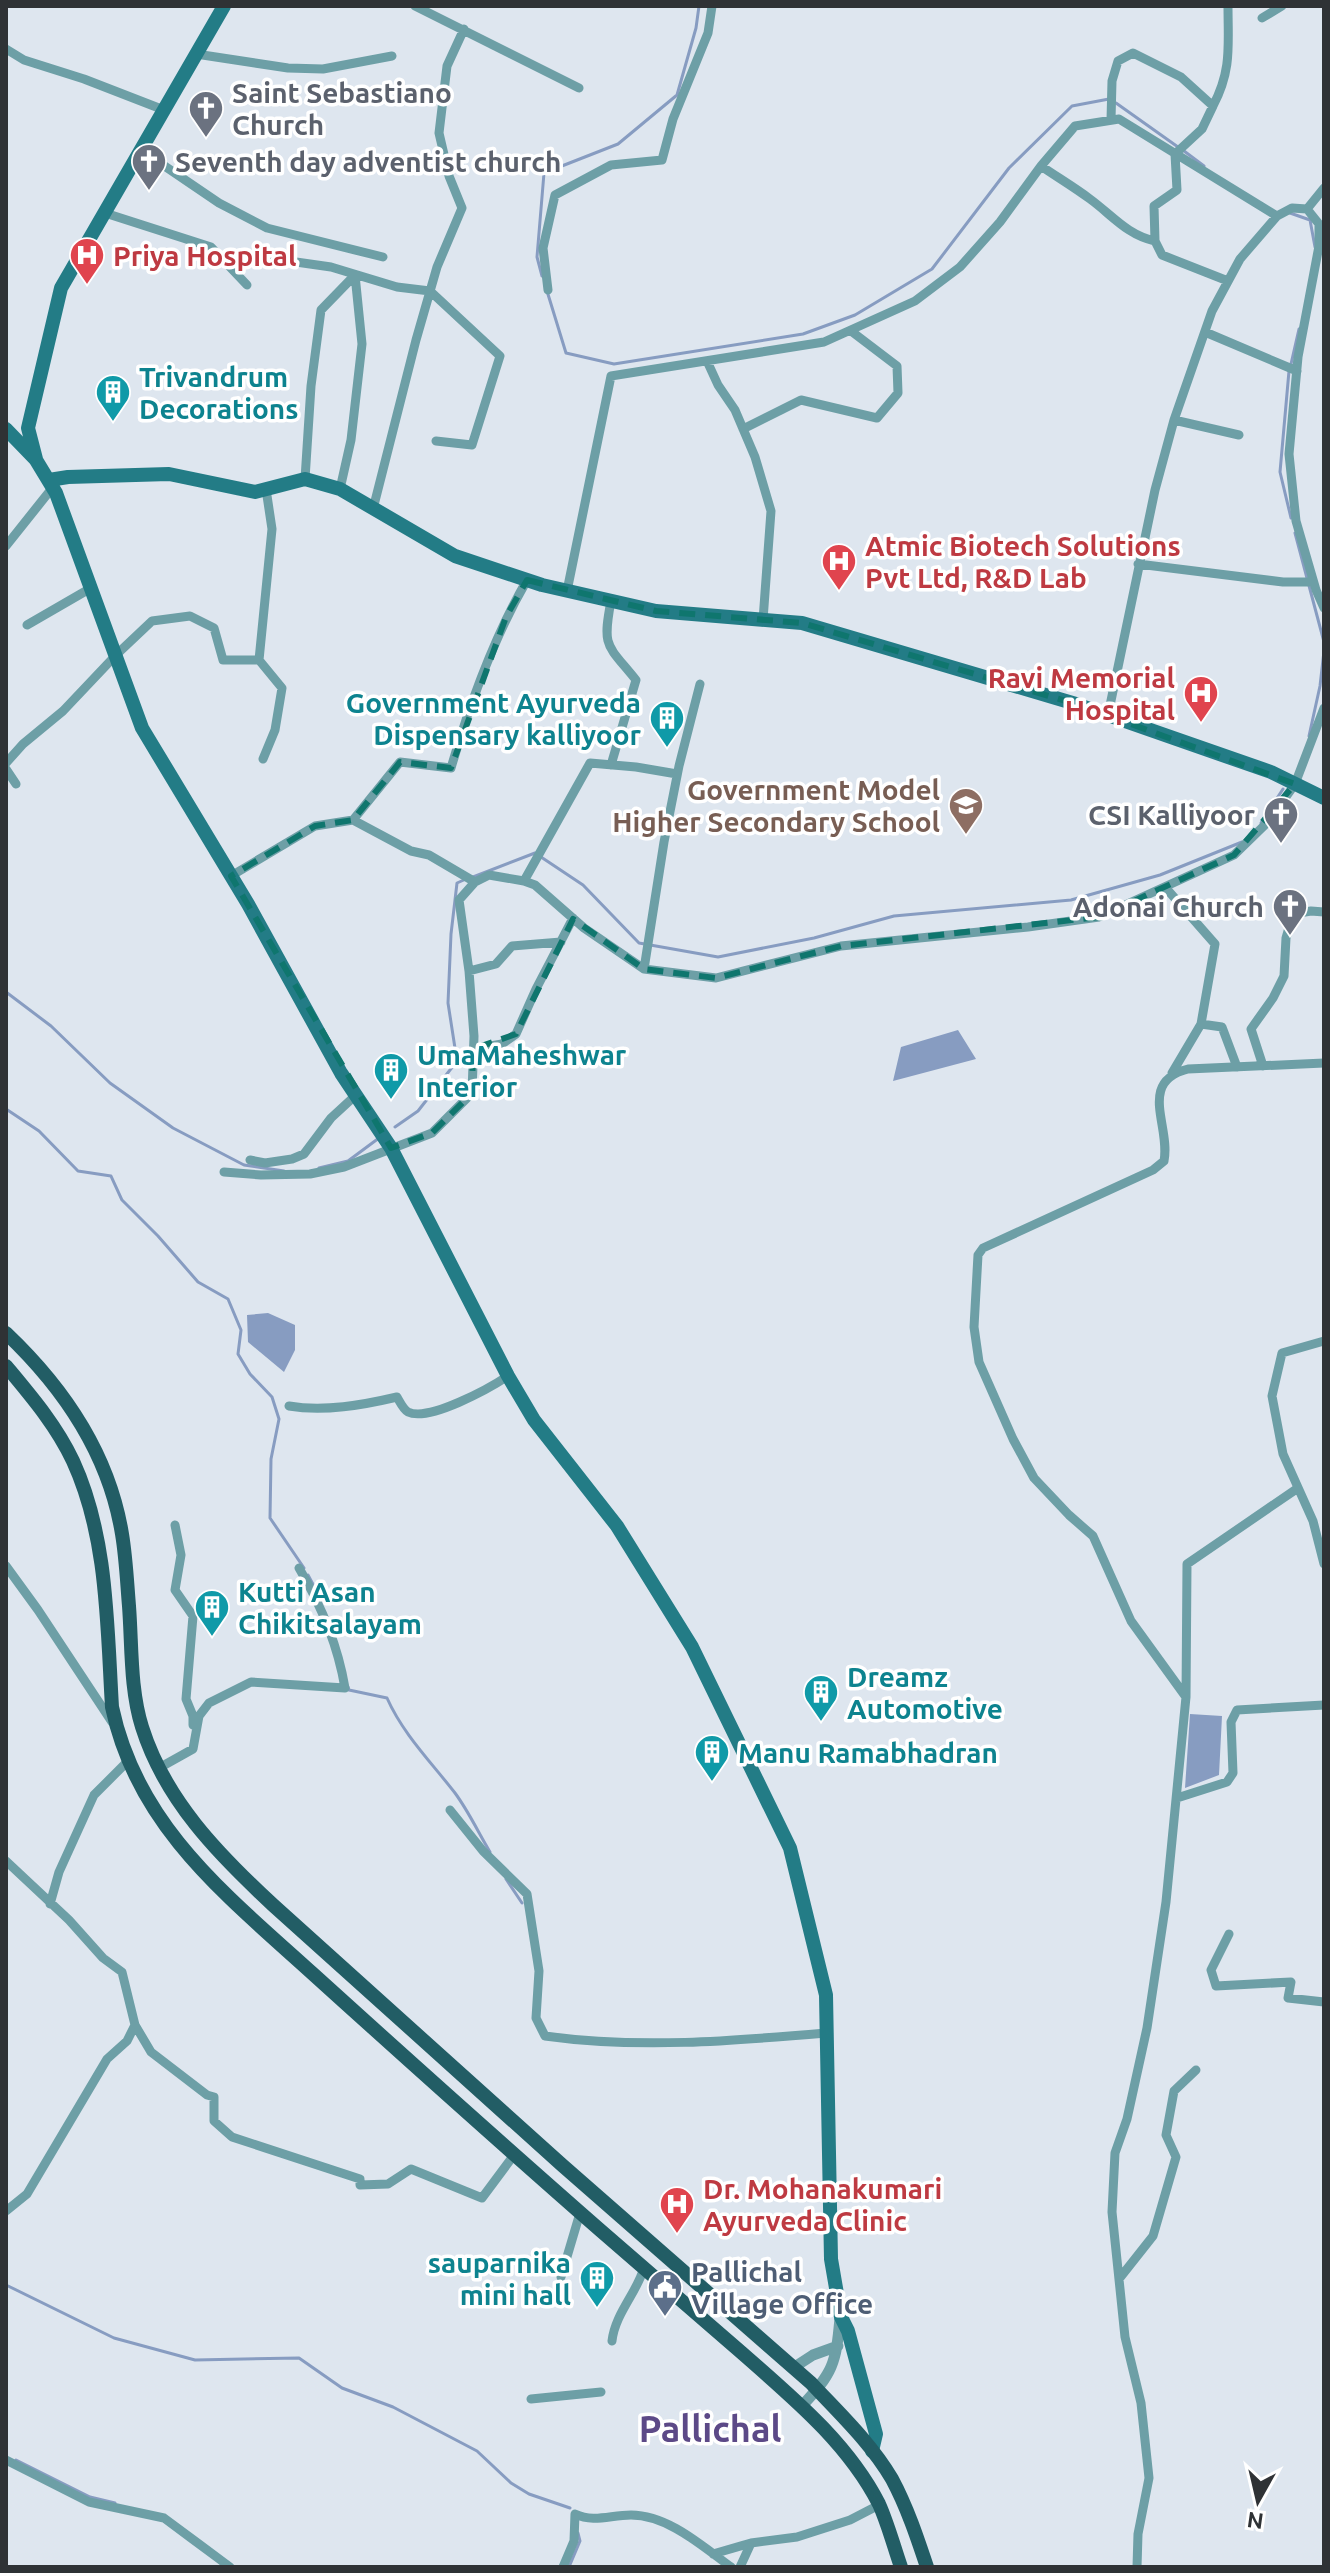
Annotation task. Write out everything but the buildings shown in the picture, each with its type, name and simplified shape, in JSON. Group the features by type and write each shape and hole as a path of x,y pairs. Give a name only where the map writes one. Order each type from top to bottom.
{"main road":[{"path":"36,460 28,428 61,288 224,6"},
{"path":"6,429 36,460 51,484 142,728 356,1095 391,1148 508,1376 534,1420 617,1526 692,1647 790,1848 826,1995 831,2259 841,2317 848,2331 876,2434 872,2451"},
{"path":"51,484 68,477 169,474 255,492 305,479 340,489 455,556 527,580 656,611 802,623 1108,715 1271,772 1324,798"},
{"path":"6,1333 61,1392 93,1443 104,1471 124,1545 135,1689 141,1723 176,1800 238,1873 562,2165 817,2389 872,2451 891,2479 909,2515 927,2567"},
{"path":"6,1366 57,1431 86,1495 101,1564 112,1707 128,1761 166,1829 220,1889 825,2430 861,2475 879,2505 901,2567"}],"street":[{"path":"415,6 579,88"},
{"path":"548,290 543,248 555,195 611,165 662,160 673,119 708,33 712,6"},
{"path":"1175,154 1202,129 1221,90 1229,65 1228,6"},
{"path":"1262,18 1282,6"},
{"path":"373,509 437,267 462,208 449,176 439,133 447,66 464,29"},
{"path":"6,49 24,60 164,110"},
{"path":"1111,120 1112,81 1118,61 1133,53 1181,77 1213,106"},
{"path":"196,54 288,68 323,69 392,56"},
{"path":"567,591 611,376 824,342 915,301 960,267 1000,222 1075,126 1119,119 1277,216"},
{"path":"141,150 219,203 267,228 383,257"},
{"path":"1175,154 1177,190 1154,206 1155,241 1162,255 1228,281"},
{"path":"1041,166 1091,199 1126,230 1140,238 1155,241"},
{"path":"1307,209 1324,188"},
{"path":"1108,715 1138,564 1174,420 1212,311 1240,259 1277,216 1292,208 1307,209 1319,224 1319,246 1297,371 1289,454 1296,521 1313,582 1324,608"},
{"path":"105,213 211,247 247,285"},
{"path":"275,259 331,267 397,287 430,291 500,356 472,445 436,441"},
{"path":"305,479 311,386 321,310 355,275"},
{"path":"340,489 351,440 362,344 355,275"},
{"path":"743,429 801,400 877,418 898,393 897,366 851,331"},
{"path":"1205,332 1297,371"},
{"path":"707,361 735,410 755,457 771,511 763,620"},
{"path":"1174,420 1239,435"},
{"path":"6,546 51,484"},
{"path":"263,759 275,730 282,688 259,660 272,529 266,489"},
{"path":"1138,564 1283,582 1313,582"},
{"path":"353,820 400,762 451,768 467,714 500,631 527,580"},
{"path":"27,625 91,588"},
{"path":"611,601 606,628 607,644 636,680 611,765"},
{"path":"16,784 6,766 23,744 63,711 152,621 190,616 214,628 223,660 259,660"},
{"path":"644,969 677,774 700,684"},
{"path":"224,1172 310,1174 344,1167 432,1133 472,1093 469,971 459,900 475,882 489,875 535,885 573,918 644,969 716,978 841,946 1099,917 1234,855 1269,821 1295,784 1324,708"},
{"path":"524,881 590,763 677,774"},
{"path":"231,876 315,826 353,820 411,851 429,855 475,882"},
{"path":"1165,887 1215,944 1201,1024 1164,1081 1159,1095 1164,1161 1153,1170 983,1248 978,1255 974,1327 979,1362 1034,1478 1093,1536 1131,1621 1186,1697"},
{"path":"1263,1066 1251,1029 1284,976 1286,938 1293,914 1324,912"},
{"path":"473,1049 502,1044 516,1034 573,918"},
{"path":"469,971 496,964 512,946 561,942"},
{"path":"1201,1024 1222,1027 1237,1067"},
{"path":"1172,1073 1188,1069 1324,1063"},
{"path":"250,1160 265,1163 304,1154 331,1118 356,1095"},
{"path":"1324,1341 1282,1353 1272,1396 1283,1454 1313,1521 1324,1564"},
{"path":"289,1406 323,1408 397,1397 405,1410 419,1413 476,1396 508,1376"},
{"path":"1137,2567 1138,2534 1149,2478 1141,2403 1125,2337 1112,2212 1115,2153 1127,2119 1147,2028 1166,1902 1186,1697 1187,1564 1298,1488"},
{"path":"175,1525 181,1555 175,1590 193,1616 186,1699 193,1716 193,1749"},
{"path":"6,1566 117,1727"},
{"path":"193,1749 199,1716 209,1703 251,1682 345,1688 340,1658 310,1586 299,1568"},
{"path":"1177,1798 1227,1782 1233,1773 1231,1722 1237,1710 1324,1705"},
{"path":"159,1768 193,1749"},
{"path":"50,1904 59,1872 94,1795 128,1761"},
{"path":"450,1810 483,1851 527,1894 539,1971 536,2018 545,2036 573,2040 697,2043 826,2033"},
{"path":"6,1861 103,1958 122,1972 135,2025 151,2052 214,2097 214,2121 232,2137 360,2179 360,2185 388,2184 411,2169 482,2198 514,2155"},
{"path":"1229,1934 1211,1970 1216,1986 1291,1982 1288,1998 1324,2002"},
{"path":"6,2211 27,2194 107,2059 127,2041 135,2025"},
{"path":"1119,2279 1153,2236 1176,2157 1166,2135 1174,2091 1196,2070"},
{"path":"561,2277 580,2213"},
{"path":"612,2341 617,2317 636,2289 644,2268"},
{"path":"801,2407 831,2372 841,2317"},
{"path":"793,2368 813,2355 838,2346"},
{"path":"531,2399 601,2392"},
{"path":"6,2460 89,2502 164,2518 230,2567"},
{"path":"713,2554 751,2543 797,2537 850,2520 879,2505"},
{"path":"563,2567 574,2541 575,2514 587,2520 634,2515 679,2528 731,2567"},
{"path":"740,2567 751,2543"}],"highlighted area":[{"path":"527,580 656,611 802,623 1076,704 1295,784 1234,855 1099,917 841,946 716,978 644,969 573,919 516,1034 473,1049 472,1093 432,1133 391,1148 231,876 315,826 353,820 400,762 451,768 506,617"}],"water":[{"path":"958,1030 976,1059 893,1081 901,1047"},
{"path":"268,1313 295,1325 295,1350 284,1372 248,1342 247,1315"},
{"path":"1190,1714 1222,1716 1219,1775 1185,1788"}],"waterway":[{"path":"542,276 537,257 544,173 618,144 677,95 699,6"},
{"path":"547,291 566,353 614,364 803,334 855,315 932,269 1009,168 1072,106 1109,99"},
{"path":"1116,103 1178,147"},
{"path":"1184,151 1204,166"},
{"path":"1290,213 1310,220 1315,247"},
{"path":"1291,364 1299,329"},
{"path":"1289,371 1280,472 1291,518"},
{"path":"1295,533 1324,642"},
{"path":"1309,736 1324,651"},
{"path":"1261,823 1283,789"},
{"path":"473,877 535,853 583,885 639,943 718,957 814,938 894,916 1071,900 1160,875 1242,842"},
{"path":"395,1127 418,1111 457,1061 448,1003 451,934 457,883 466,879"},
{"path":"6,992 51,1026 110,1083 173,1128 244,1165 284,1171"},
{"path":"6,1109 39,1131 78,1171 111,1176 122,1200 198,1282 228,1299 241,1330 238,1354 250,1374 272,1397 279,1419 271,1459 270,1518 304,1568"},
{"path":"319,1168 348,1161 379,1138"},
{"path":"308,1575 323,1603"},
{"path":"348,1687 349,1690 387,1698 409,1736 460,1800 490,1852"},
{"path":"506,1879 522,1903"},
{"path":"6,2285 114,2338 195,2360 299,2358 342,2388 393,2407 477,2451 511,2483 529,2494 570,2508"},
{"path":"16,2460 90,2497 115,2503"},
{"path":"569,2567 580,2541 578,2533"}],"place":[{"name":"Saint Sebastiano Church","path":"206,139"},
{"name":"Seventh day adventist church","path":"149,192"},
{"name":"Priya Hospital","path":"87,286"},
{"name":"Trivandrum Decorations","path":"113,423"},
{"name":"Atmic Biotech Solutions Pvt Ltd, R&D Lab","path":"839,592"},
{"name":"Ravi Memorial Hospital","path":"1201,724"},
{"name":"Government Ayurveda Dispensary kalliyoor","path":"667,749"},
{"name":"Government Model Higher Secondary School","path":"966,836"},
{"name":"CSI Kalliyoor","path":"1281,845"},
{"name":"Adonai Church","path":"1290,937"},
{"name":"UmaMaheshwar Interior","path":"391,1101"},
{"name":"Kutti Asan Chikitsalayam","path":"212,1638"},
{"name":"Dreamz Automotive","path":"821,1723"},
{"name":"Manu Ramabhadran","path":"712,1783"},
{"name":"Dr. Mohanakumari Ayurveda Clinic","path":"677,2235"},
{"name":"sauparnika mini hall","path":"597,2309"},
{"name":"Pallichal Village Office","path":"665,2318"}],"district":[{"name":"Pallichal","path":"710,2428"}]}
